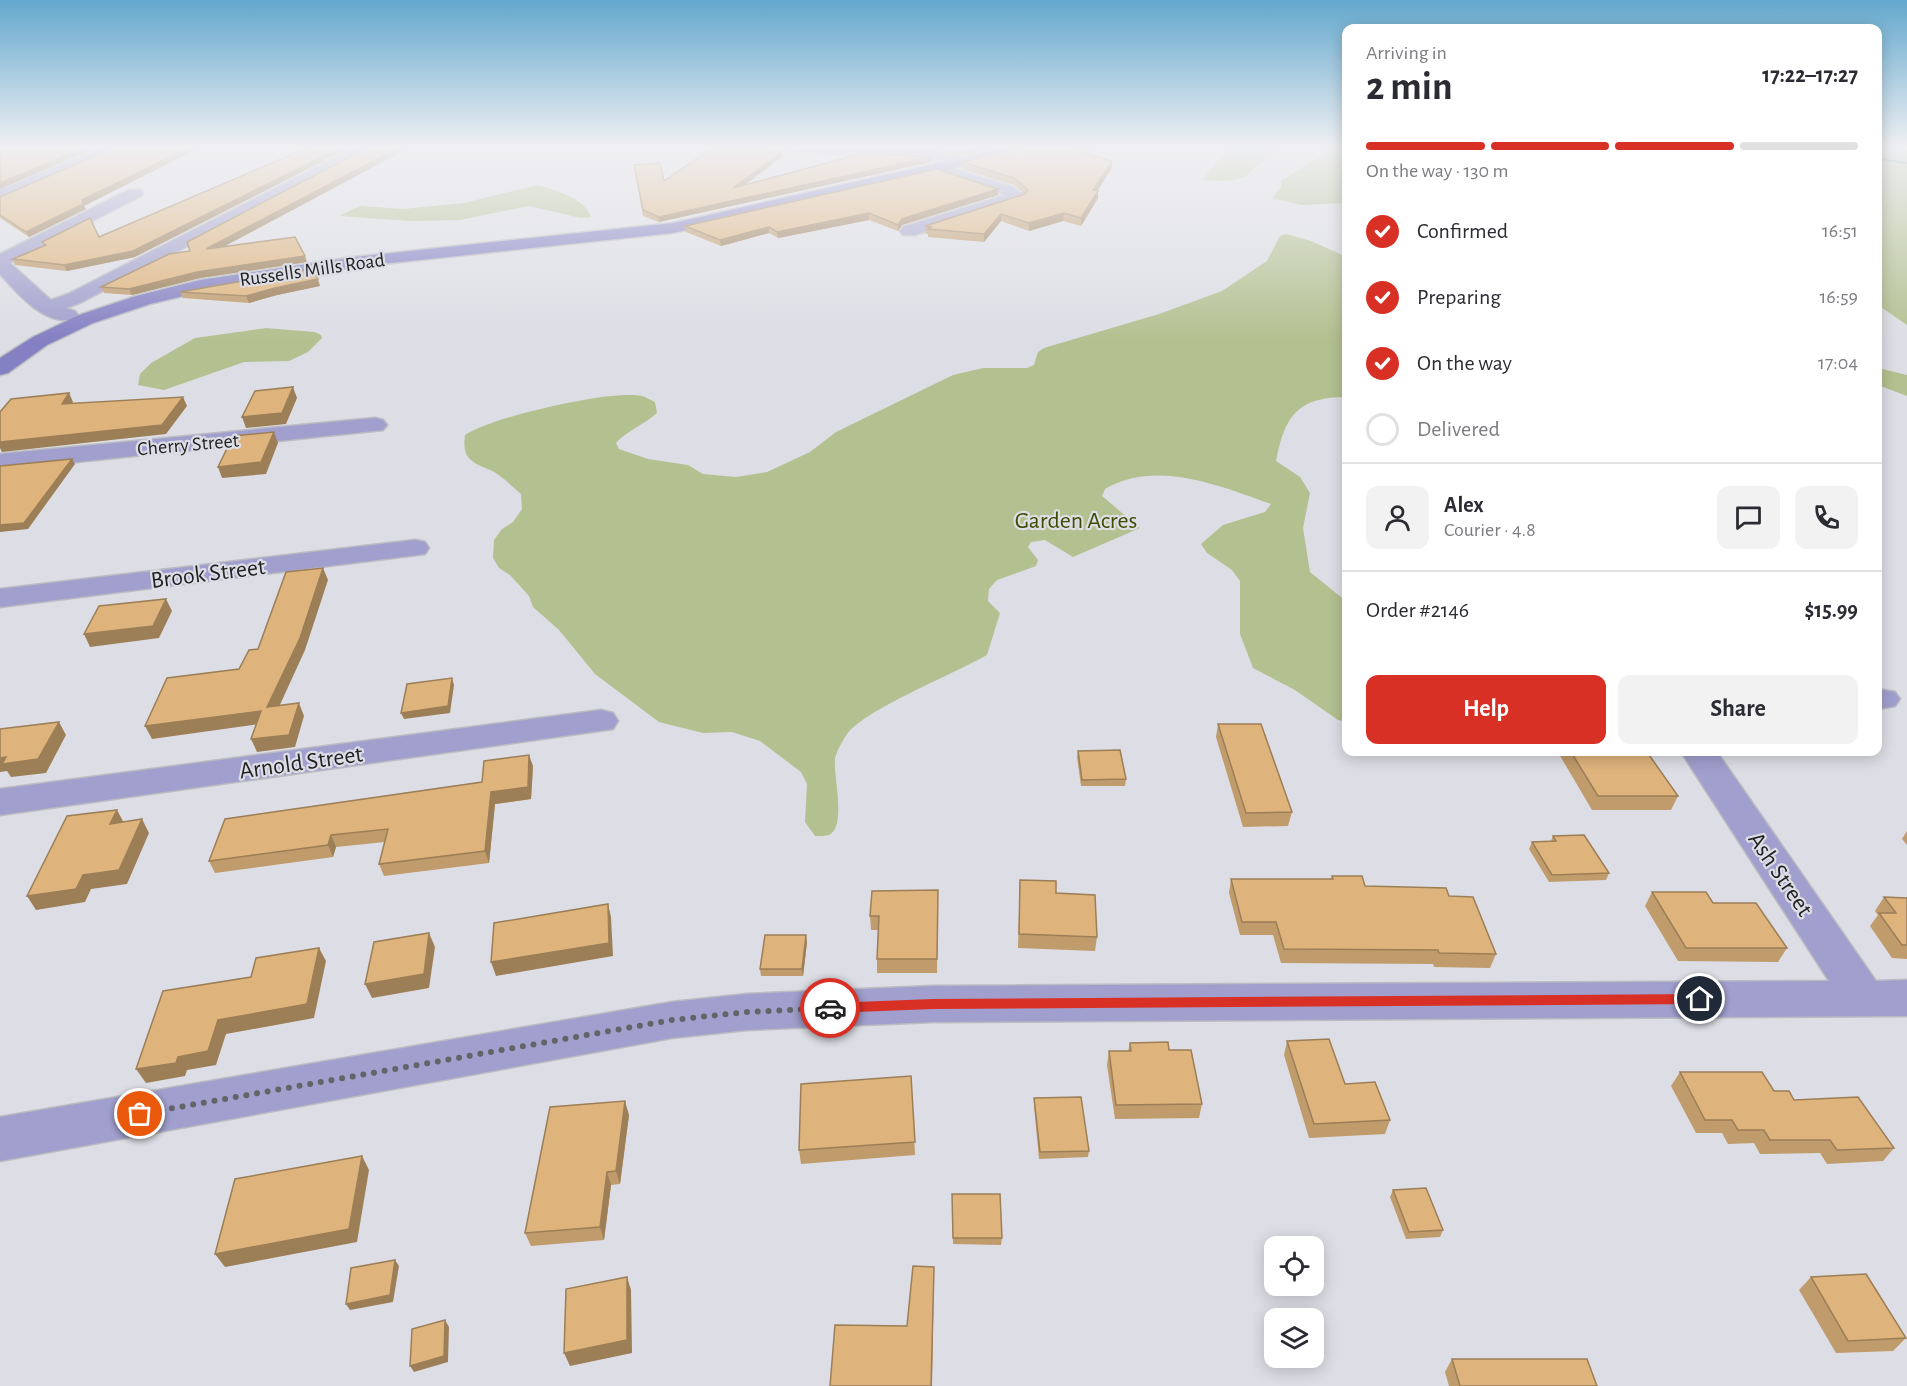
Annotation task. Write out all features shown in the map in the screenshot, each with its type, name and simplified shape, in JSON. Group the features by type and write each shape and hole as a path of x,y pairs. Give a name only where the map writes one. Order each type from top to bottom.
{"main road":[{"name":"Russells Mills Road","path":"0,368 40,341 86,319 162,295 241,278 354,262 655,231 742,212"}],"street":[{"path":"86,319 47,308 33,298 0,262 98,212"},
{"path":"47,308 75,298 242,212"},
{"path":"909,231 969,212"},
{"name":"Cherry Street","path":"0,462 375,425"},
{"name":"Brook Street","path":"0,598 415,548"},
{"name":"Arnold Street","path":"0,802 601,721"},
{"name":"Ash Street","path":"1702,756 1863,997"},
{"path":"0,1138 672,1020 747,1012 933,1004 1396,1003 1907,998"}],"green space":[{"path":"348,212 501,212 460,220 411,221 339,216"},
{"path":"554,212 589,212 591,217 581,218"},
{"path":"1882,212 1907,212 1907,325 1882,308"},
{"name":"Garden Acres","path":"1286,234 1311,241 1342,255 1342,397 1316,401 1296,412 1284,432 1276,461 1300,477 1310,493 1303,528 1310,572 1342,598 1342,721 1295,690 1253,668 1240,634 1240,581 1232,570 1207,553 1201,544 1223,525 1265,512 1271,504 1210,483 1188,478 1145,476 1125,480 1105,489 1102,496 1140,528 1073,557 1045,540 1031,542 1028,547 1038,560 1036,566 997,580 989,589 988,601 1000,613 987,655 891,703 857,724 847,734 835,759 837,822 829,835 815,836 805,822 807,784 801,772 760,741 732,732 703,733 659,722 595,674 559,630 533,607 529,596 510,575 499,568 493,558 494,540 502,529 513,522 522,509 521,494 498,474 476,464 468,457 464,444 465,435 479,428 499,420 552,406 605,397 642,396 655,402 657,413 620,439 616,443 619,449 648,459 688,465 703,474 736,477 767,472 810,452 836,432 953,375 983,368 1027,368 1034,365 1038,352 1044,348 1159,314 1222,291 1267,261 1280,236"},
{"path":"266,328 315,332 322,338 308,352 289,361 244,362 164,390 138,385 140,374 151,363 195,338"},
{"path":"1882,369 1907,375 1907,396 1882,387"}],"building":[{"path":"0,212 67,212 26,232 0,215"},
{"path":"158,212 212,212 133,251 64,265 13,259 46,245 42,242 90,218 99,237"},
{"path":"245,212 277,212 206,249 295,237 305,256 197,272 129,289 101,287 169,254 190,251 187,242"},
{"path":"647,212 683,212 659,217"},
{"path":"748,212 925,212 902,219 898,225 869,213 777,232 769,227 720,240 685,226"},
{"path":"970,212 1085,212 1081,218 1064,213 1029,223 1001,214 984,234 928,229 931,227 925,226"},
{"path":"312,269 318,279 246,296 180,292"},
{"path":"293,387 282,413 242,417 255,391"},
{"path":"69,393 62,404 183,397 162,425 0,442 0,412 11,399"},
{"path":"274,432 261,462 218,467 233,436"},
{"path":"72,459 24,523 0,525 0,466"},
{"path":"323,568 300,638 267,707 299,703 289,735 251,739 261,711 145,726 167,678 239,669 249,650 258,649 286,572"},
{"path":"166,599 153,626 84,634 99,606"},
{"path":"452,678 448,706 401,713 407,684"},
{"path":"59,722 38,759 2,764 6,757 0,758 0,729"},
{"path":"1218,724 1261,724 1292,812 1246,813"},
{"path":"1120,750 1126,779 1082,780 1078,751"},
{"path":"529,755 528,787 491,792 485,851 379,864 388,829 331,835 328,845 209,861 225,819 482,782 484,761"},
{"path":"1573,756 1650,756 1678,796 1598,796"},
{"path":"117,810 110,824 142,819 119,870 83,875 76,889 27,896 67,816"},
{"path":"1584,835 1609,873 1552,875 1532,842 1556,841 1553,836"},
{"path":"1332,876 1362,876 1365,886 1446,888 1449,896 1473,897 1496,954 1439,953 1438,950 1284,949 1276,922 1242,922 1231,879 1333,879"},
{"path":"1020,880 1056,881 1056,893 1095,895 1097,937 1019,934"},
{"path":"938,890 937,959 877,959 879,916 870,916 872,891"},
{"path":"1652,892 1706,892 1713,903 1756,903 1787,948 1686,948"},
{"path":"1884,897 1907,898 1907,945 1902,945 1879,913 1896,913"},
{"path":"608,904 609,943 491,962 494,923"},
{"path":"429,933 424,974 365,984 374,942"},
{"path":"765,935 806,935 802,969 760,969"},
{"path":"319,948 307,1004 218,1020 208,1051 178,1057 176,1063 136,1069 163,991 251,977 256,958"},
{"path":"1329,1039 1345,1084 1375,1082 1390,1120 1314,1124 1287,1041"},
{"path":"1168,1042 1169,1050 1191,1050 1202,1104 1116,1105 1109,1051 1131,1051 1130,1043"},
{"path":"1680,1072 1762,1072 1774,1091 1789,1091 1794,1100 1858,1097 1894,1148 1837,1150 1830,1140 1770,1140 1764,1130 1738,1130 1732,1120 1705,1120"},
{"path":"911,1076 915,1142 799,1150 801,1084"},
{"path":"1081,1097 1089,1151 1040,1152 1034,1098"},
{"path":"625,1101 616,1171 607,1172 600,1227 525,1233 550,1107"},
{"path":"362,1156 349,1229 215,1254 235,1179"},
{"path":"1426,1188 1443,1230 1409,1232 1393,1190"},
{"path":"952,1194 1000,1194 1002,1238 953,1238"},
{"path":"395,1260 390,1295 346,1304 351,1268"},
{"path":"913,1266 934,1267 931,1386 830,1386 835,1325 907,1326"},
{"path":"1866,1274 1906,1338 1848,1341 1811,1277"},
{"path":"627,1277 627,1340 564,1353 566,1289"},
{"path":"445,1320 444,1356 410,1366 412,1329"},
{"path":"1452,1359 1587,1359 1597,1386 1460,1386"}],"way so far":[{"path":"140,1114 672,1020 747,1012 830,1008"}],"route":[{"path":"830,1008 933,1004 1396,1003 1700,999"}]}
